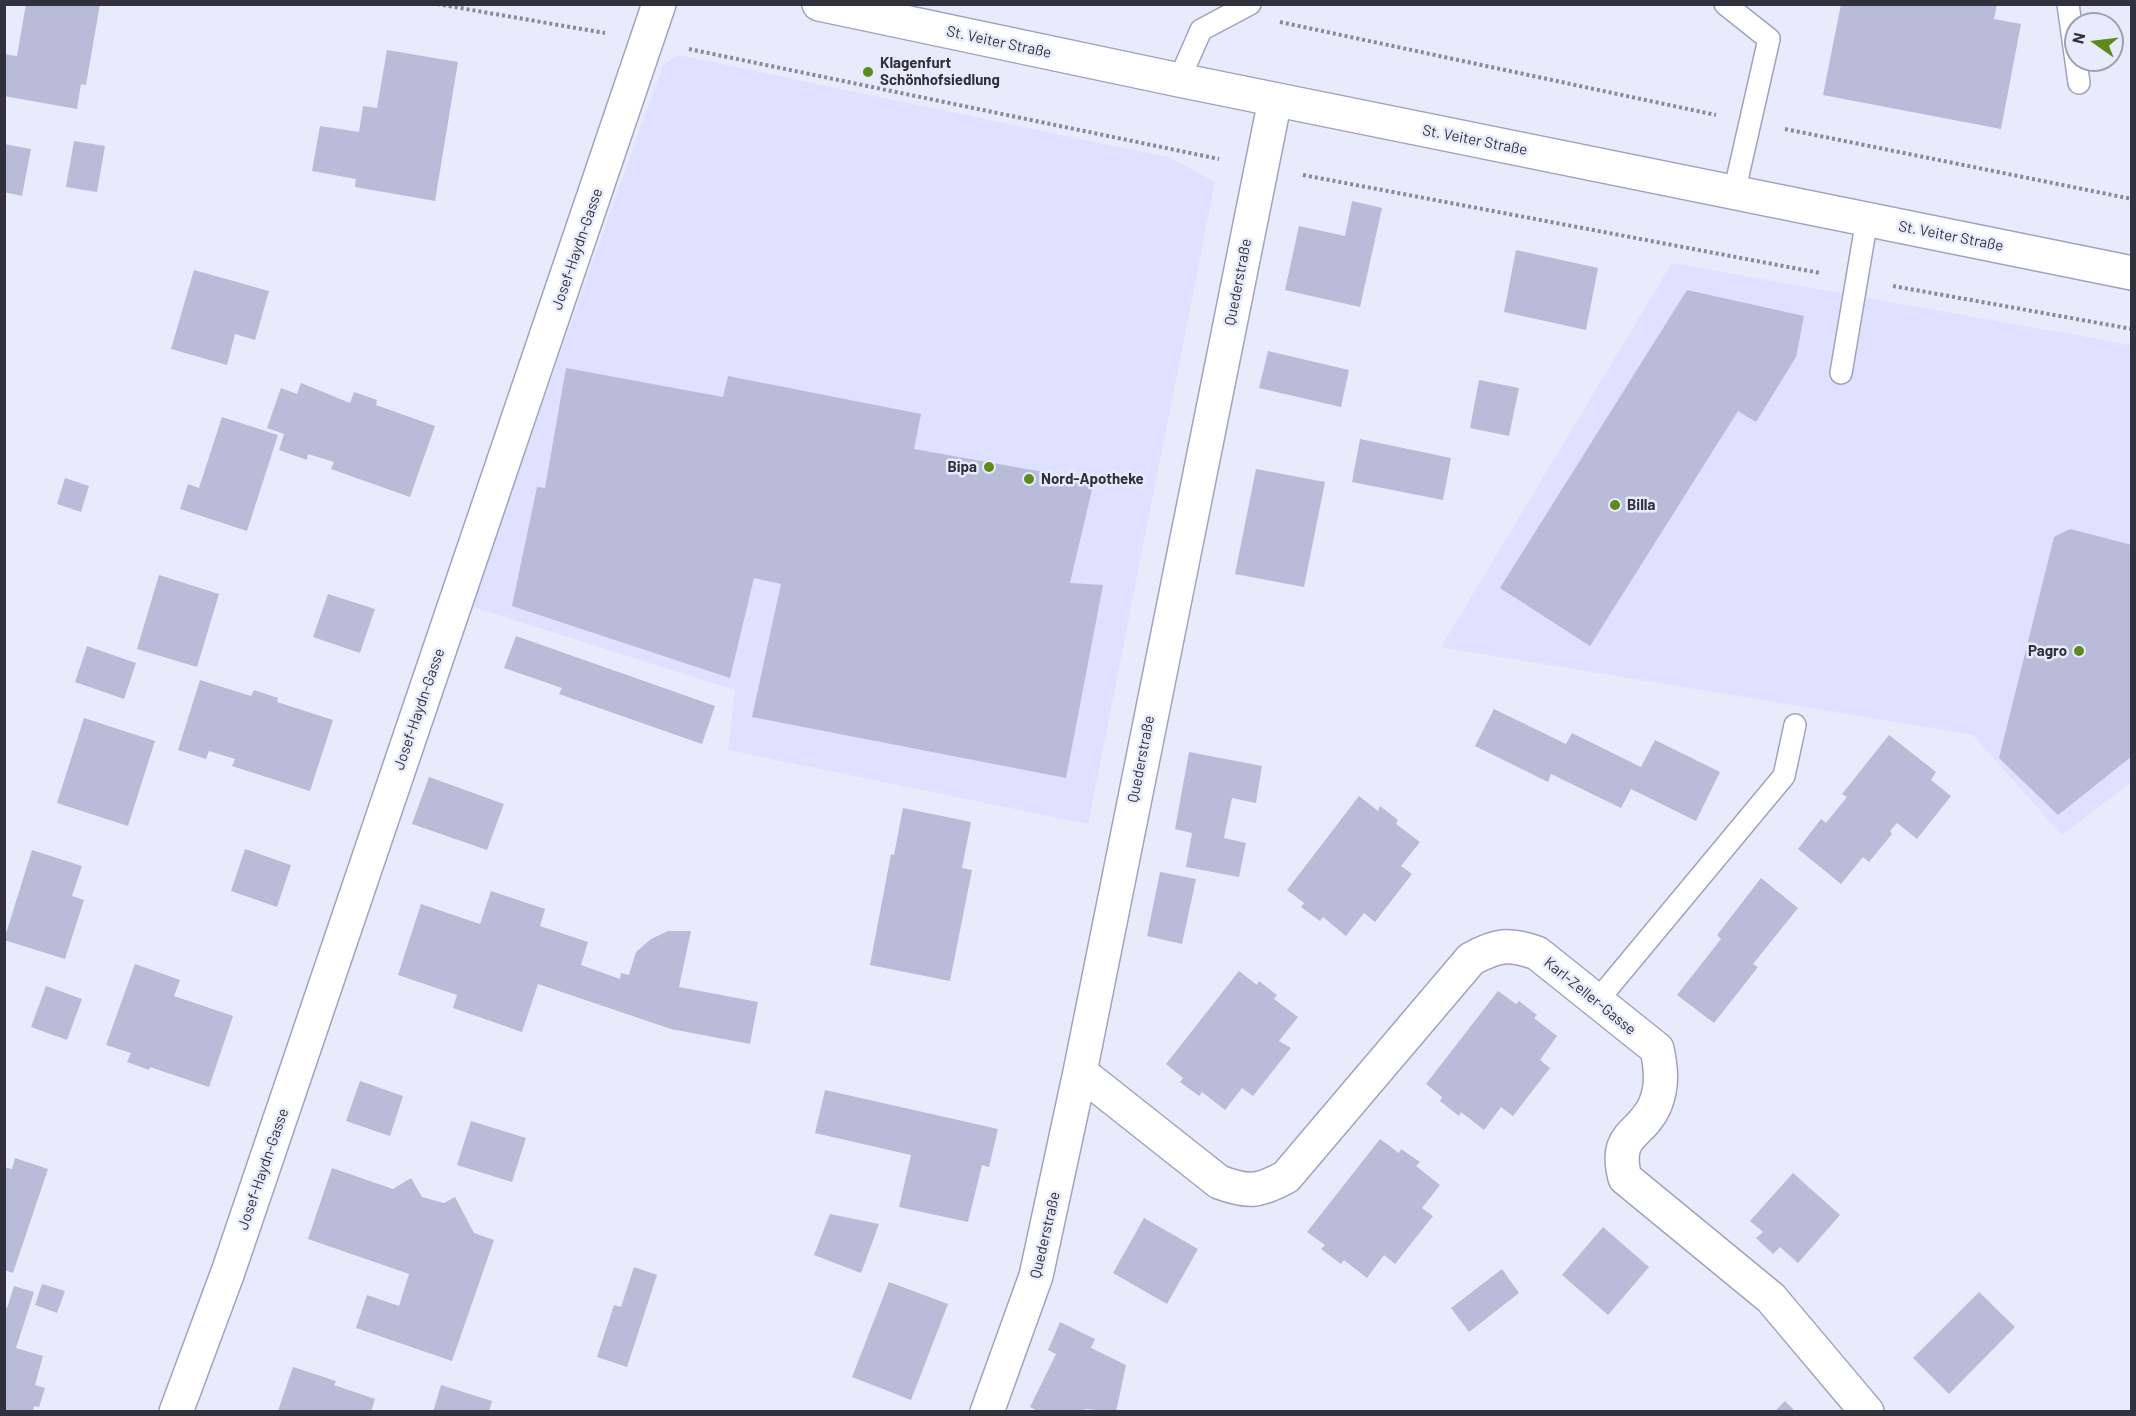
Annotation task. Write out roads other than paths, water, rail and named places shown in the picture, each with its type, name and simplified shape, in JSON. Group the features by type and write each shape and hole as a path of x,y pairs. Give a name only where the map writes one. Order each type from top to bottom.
{"street":[{"name":"Josef-Haydn-Gasse","path":"176,1412 232,1261 659,4"},
{"name":"St. Veiter Straße","path":"819,4 1275,100 2132,273"},
{"name":"Quederstraße","path":"987,1412 1036,1276 1080,1072 1275,100"},
{"name":"Karl-Zeller-Gasse","path":"1080,1072 1219,1182 1240,1190 1262,1190 1286,1177 1471,959 1494,947 1517,946 1537,953 1657,1049 1662,1076 1655,1106 1624,1143 1622,1163 1625,1178 1772,1298 1867,1412"}],"lane":[{"path":"1725,4 1769,39 1734,193"},
{"path":"2067,4 2079,83"},
{"path":"1179,80 1201,30 1242,8"},
{"path":"1841,373 1868,219"},
{"path":"1597,1001 1784,776 1795,725"}],"place":[{"name":"Klagenfurt Schönhofsiedlung","path":"868,72"},
{"name":"Bipa","path":"989,467"},
{"name":"Nord-Apotheke","path":"1029,479"},
{"name":"Billa","path":"1615,505"},
{"name":"Pagro","path":"2079,651"}]}
